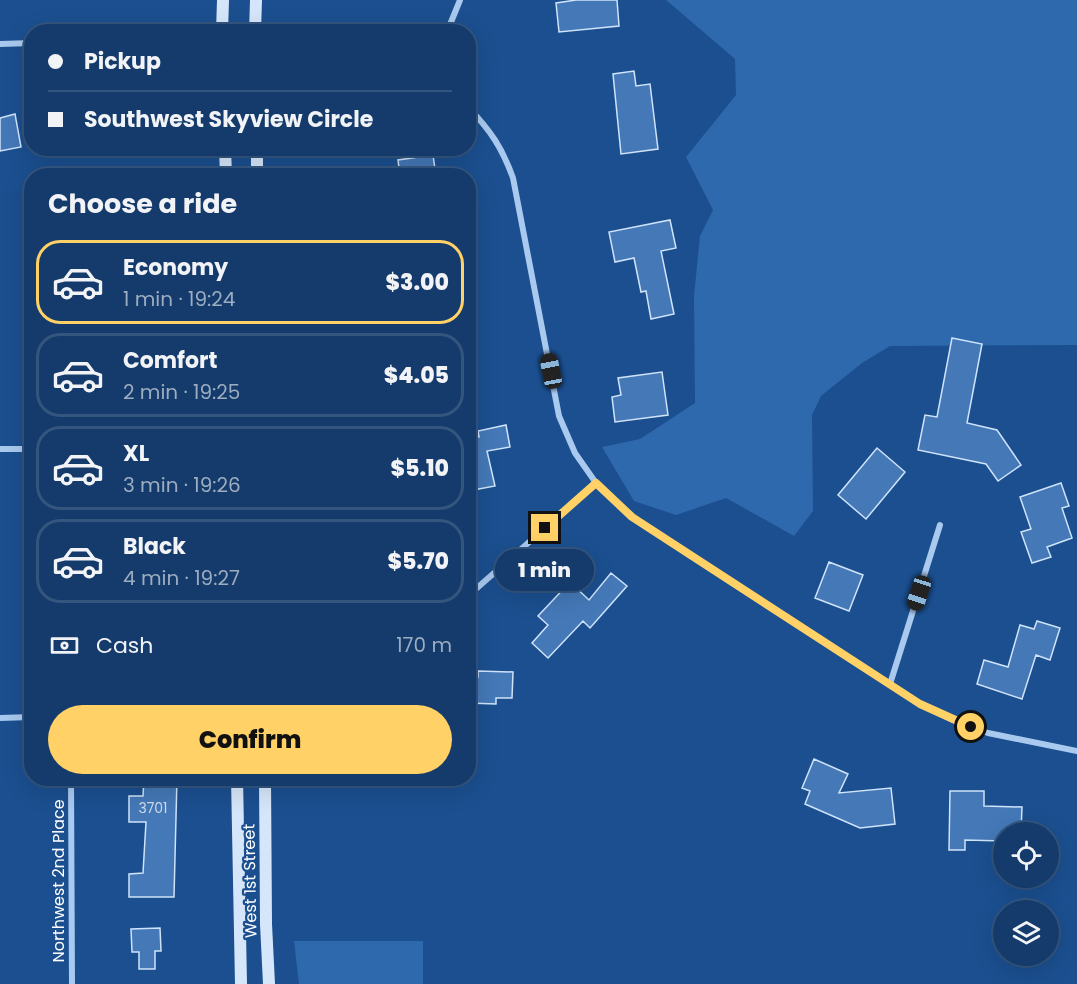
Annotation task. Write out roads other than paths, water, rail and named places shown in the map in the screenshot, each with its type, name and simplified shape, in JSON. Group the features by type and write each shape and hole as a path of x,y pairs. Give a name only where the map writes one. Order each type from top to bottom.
{"main road":[{"path":"222,24 223,0"},
{"path":"255,24 256,0"},
{"name":"West 1st Street","path":"237,786 241,984"},
{"name":"West 1st Street","path":"265,786 268,984"}],"street":[{"path":"450,24 460,0"},
{"path":"0,44 24,43"},
{"path":"476,116 504,152 513,178 559,416 575,453 596,483 632,517 929,708 988,733 1077,751"},
{"path":"0,449 24,448"},
{"path":"477,588 596,483"},
{"path":"890,684 940,525"},
{"path":"0,718 24,717"},
{"name":"Northwest 2nd Place","path":"71,786 72,984"}]}
